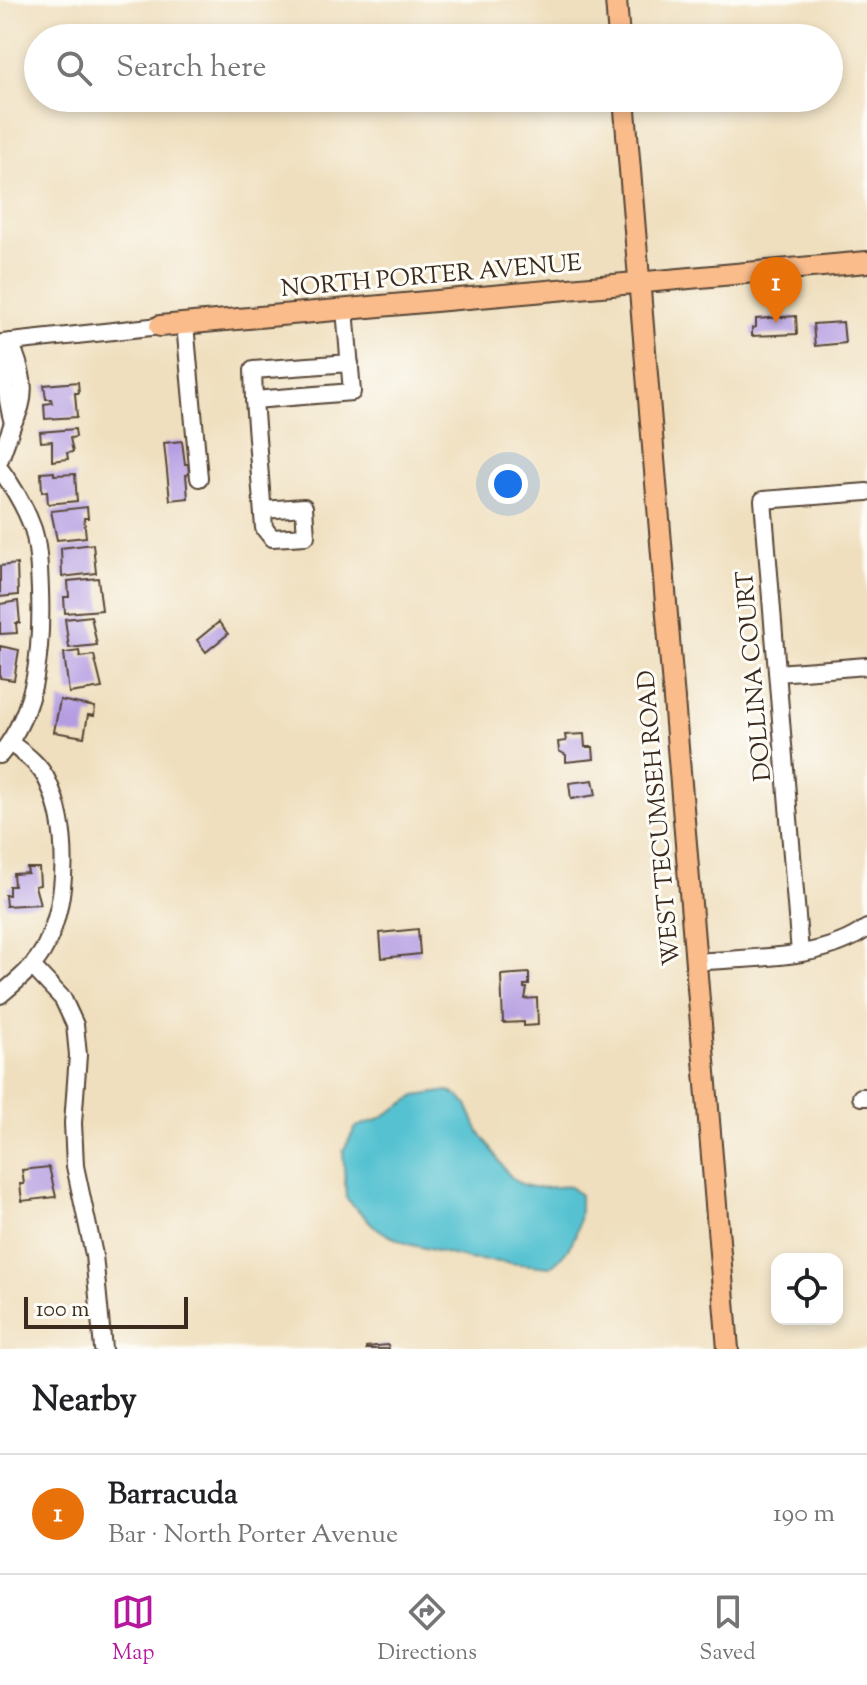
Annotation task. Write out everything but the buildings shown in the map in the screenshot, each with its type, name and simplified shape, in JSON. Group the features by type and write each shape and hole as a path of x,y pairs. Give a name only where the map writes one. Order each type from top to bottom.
{"main road":[{"path":"616,0 618,24"},
{"name":"WEST TECUMSEH ROAD","path":"625,112 728,1349"},
{"name":"NORTH PORTER AVENUE","path":"160,326 867,262"}],"street":[{"path":"254,400 352,392 345,309"},
{"path":"185,324 199,478"},
{"name":"NORTH PORTER AVENUE","path":"5,342 160,326"},
{"path":"0,459 13,423 4,371 5,342"},
{"path":"263,510 253,370 350,363"},
{"path":"0,469 23,504 34,533 40,584 40,655 33,689 5,749 33,759 48,781 58,813 62,845 58,912 45,947 32,966 0,995"},
{"name":"DOLLINA COURT","path":"800,953 763,500 867,492"},
{"path":"777,673 867,666"},
{"path":"696,962 800,953 832,947 867,928"},
{"path":"32,966 63,999 75,1025 78,1055 73,1123 75,1166 94,1255 103,1349"}],"water":[{"path":"449,1091 465,1103 479,1132 512,1178 539,1188 569,1186 580,1195 575,1236 566,1252 550,1267 469,1259 408,1244 374,1226 346,1198 343,1151 356,1127 377,1120 416,1096"}],"place":[{"name":"Barracuda","path":"776,323"}]}
